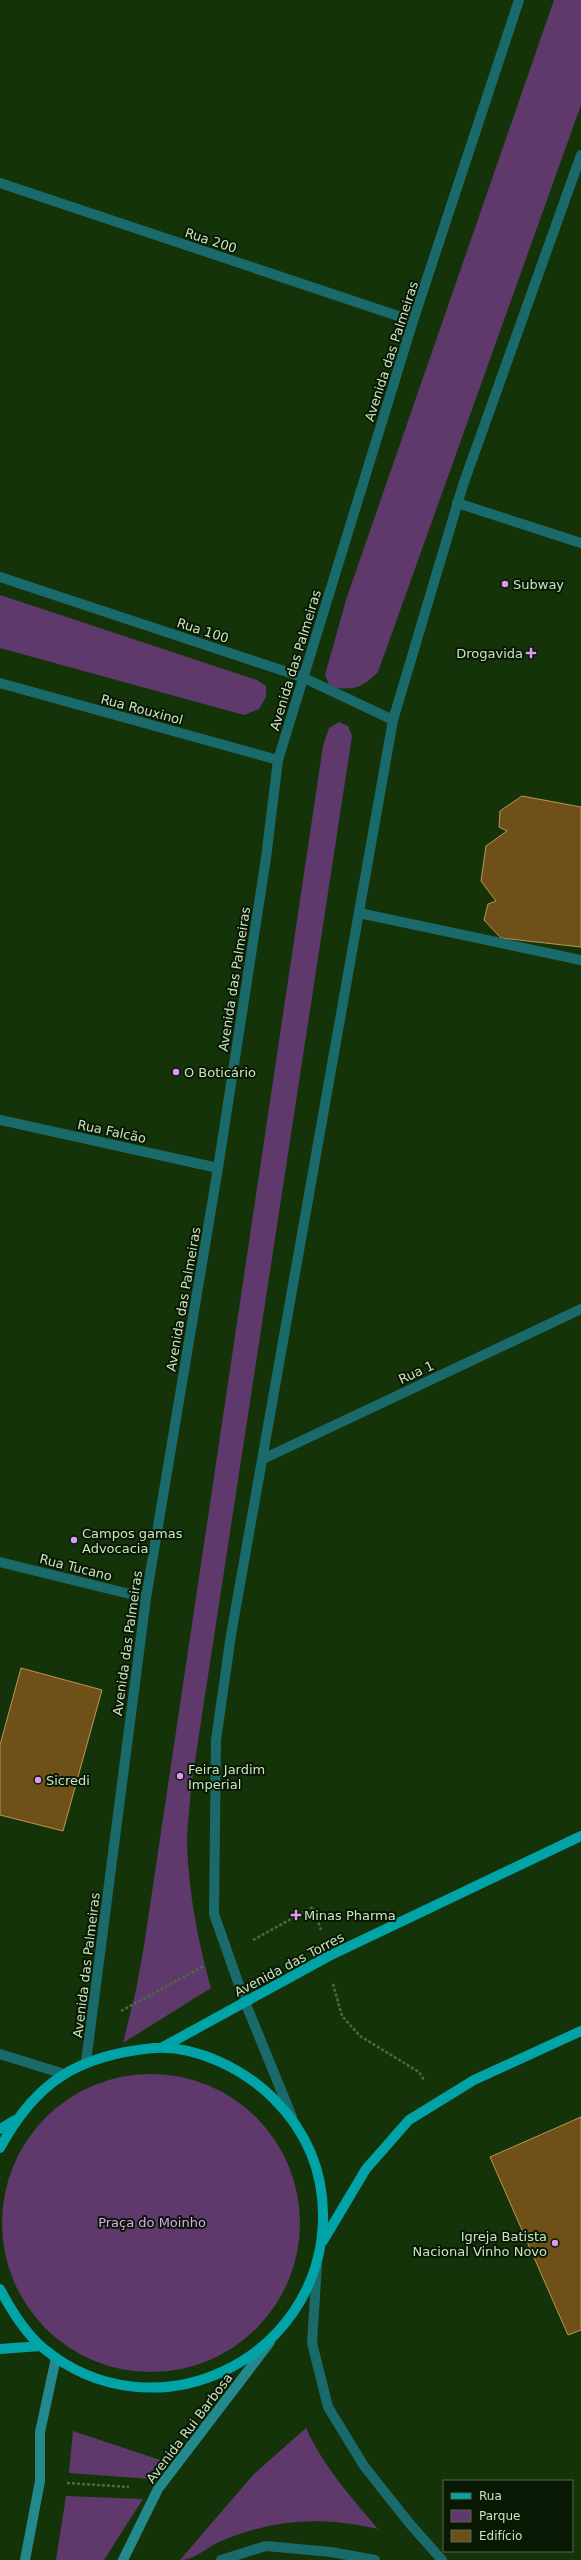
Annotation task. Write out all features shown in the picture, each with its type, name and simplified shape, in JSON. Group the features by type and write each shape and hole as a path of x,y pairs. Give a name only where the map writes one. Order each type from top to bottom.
{"main road":[{"name":"Avenida das Torres","path":"164,2047 329,1956 581,1836"},
{"path":"322,2243 366,2169 409,2120 474,2080 581,2031"},
{"path":"0,2148 15,2120 37,2094 64,2074 86,2062 124,2051 164,2047 213,2058 257,2082 292,2117 313,2156 323,2198 322,2243 317,2266 300,2305 273,2339 242,2363 206,2380 168,2388 128,2387 91,2376 56,2358 41,2346 14,2315 0,2289"},
{"path":"0,2129 15,2120"},
{"name":"Avenida Rui Barbosa","path":"123,2560 158,2489 273,2339"},
{"path":"0,2349 41,2346"},
{"path":"26,2560 40,2481 40,2432 56,2358"}],"street":[{"name":"Avenida das Palmeiras","path":"86,2062 146,1598 218,1168 266,858 278,760 302,677 413,321 519,0"},
{"path":"292,2117 245,2002 214,1914 216,1740 231,1635 393,720 457,503 581,155"},
{"name":"Rua 200","path":"0,183 413,321"},
{"path":"457,503 581,543"},
{"name":"Rua 100","path":"0,577 302,677 393,720"},
{"name":"Rua Rouxinol","path":"0,683 278,760"},
{"path":"359,913 581,960"},
{"name":"Rua Falcão","path":"0,1120 218,1168"},
{"name":"Rua 1","path":"263,1459 581,1309"},
{"name":"Rua Tucano","path":"0,1562 146,1598"},
{"path":"0,2054 64,2074"},
{"path":"317,2266 312,2343 328,2407 364,2466 410,2524 442,2560"},
{"path":"221,2560 266,2546 331,2552 375,2560"}],"path":[{"path":"40,2481 158,2489"}],"green space":[{"path":"554,0 581,0 581,105 378,672 367,682 357,687 345,689 330,687 325,675 346,600"},
{"path":"0,595 257,680 266,686 266,697 259,709 244,715 0,648"},
{"path":"339,722 348,726 352,736 191,1787 187,1831 188,1864 198,1936 211,1988 123,2043 136,1990 144,1946 323,746 329,728"},
{"name":"Praça do Moinho","path":"151,2074 194,2080 221,2091 246,2108 266,2128 283,2153 289,2166 297,2194 300,2223 294,2266 283,2293 266,2318 246,2338 221,2355 208,2361 180,2369 151,2372 108,2366 81,2355 56,2338 36,2318 19,2293 13,2280 5,2252 2,2223 8,2180 19,2153 36,2128 56,2108 81,2091 94,2085 122,2077"},
{"path":"306,2428 329,2468 378,2529 337,2522 318,2521 279,2524 260,2528 221,2541 196,2556 180,2560 253,2475"},
{"path":"73,2431 160,2460 151,2479 69,2473"},
{"path":"66,2496 143,2499 104,2560 56,2560"}],"building":[{"path":"522,796 581,807 581,947 501,938 484,920 488,904 496,901 481,881 486,846 507,831 499,827 500,811"},
{"name":"Sicredi","path":"21,1668 102,1690 63,1831 0,1815 0,1745"},
{"name":"Igreja Batista Nacional Vinho Novo","path":"581,2117 581,2330 568,2335 490,2157"}],"place":[{"name":"Subway","path":"505,584"},
{"name":"Drogavida","path":"531,653"},
{"name":"O Boticário","path":"176,1072"},
{"name":"Campos gamas Advocacia","path":"74,1540"},
{"name":"Feira Jardim Imperial","path":"180,1776"},
{"name":"Sicredi","path":"38,1780"},
{"name":"Minas Pharma","path":"296,1915"},
{"name":"Igreja Batista Nacional Vinho Novo","path":"555,2243"}]}
